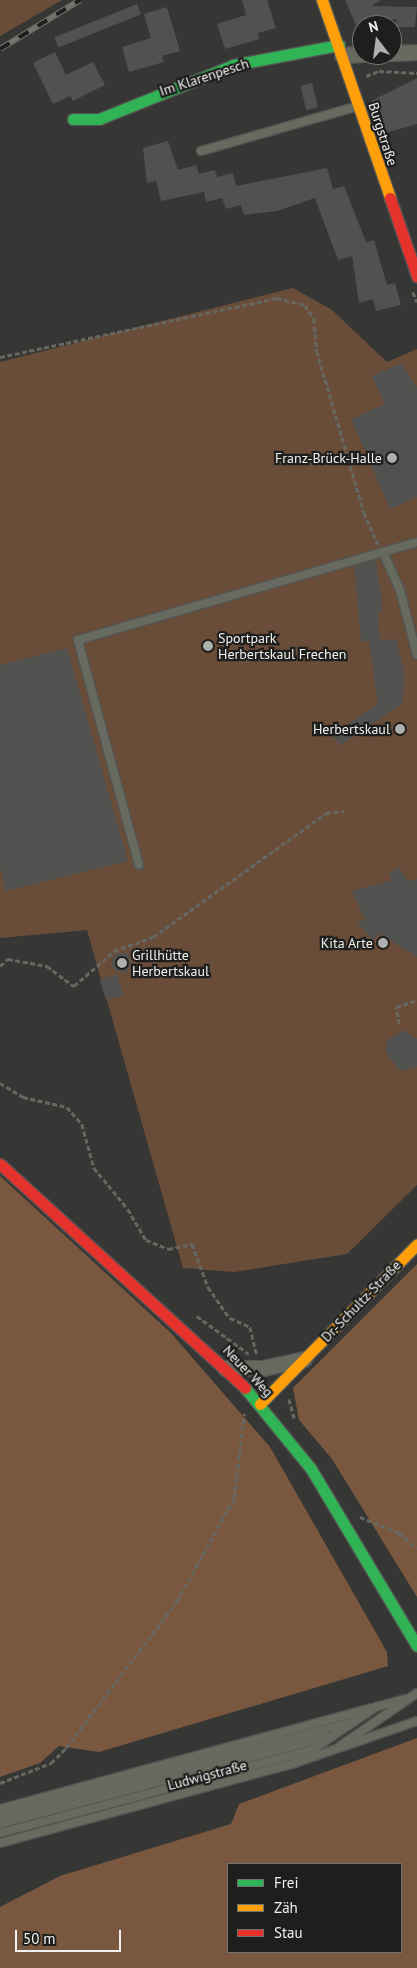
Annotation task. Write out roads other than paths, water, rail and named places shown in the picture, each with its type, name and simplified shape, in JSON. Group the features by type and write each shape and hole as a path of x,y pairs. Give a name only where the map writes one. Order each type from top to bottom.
{"street":[{"name":"Burgstraße","path":"322,0 417,276"},
{"name":"Im Klarenpesch","path":"73,119 99,119 233,65 340,50 352,52"},
{"path":"402,53 417,52"},
{"name":"Neuer Weg","path":"0,1164 225,1368 260,1404 311,1469 417,1646"},
{"name":"Dr.-Schultz-Straße","path":"260,1404 417,1244"},
{"path":"225,1368 263,1368 304,1358"}],"lane":[{"path":"201,151 358,106"},
{"path":"139,865 78,640 417,542"},
{"path":"383,552 400,590 417,655"},
{"path":"334,1750 405,1699 417,1693"},
{"path":"0,1808 405,1699"},
{"path":"0,1833 312,1750 376,1707"},
{"path":"0,1816 358,1720"},
{"name":"Ludwigstraße","path":"0,1843 334,1750 417,1720"},
{"path":"0,1824 336,1734"}],"railway":[{"path":"0,49 80,0"}],"place":[{"name":"Franz-Brück-Halle","path":"392,458"},
{"name":"Sportpark Herbertskaul Frechen","path":"208,646"},
{"name":"Herbertskaul","path":"400,729"},
{"name":"Kita Arte","path":"383,943"},
{"name":"Grillhütte Herbertskaul","path":"122,963"}]}
